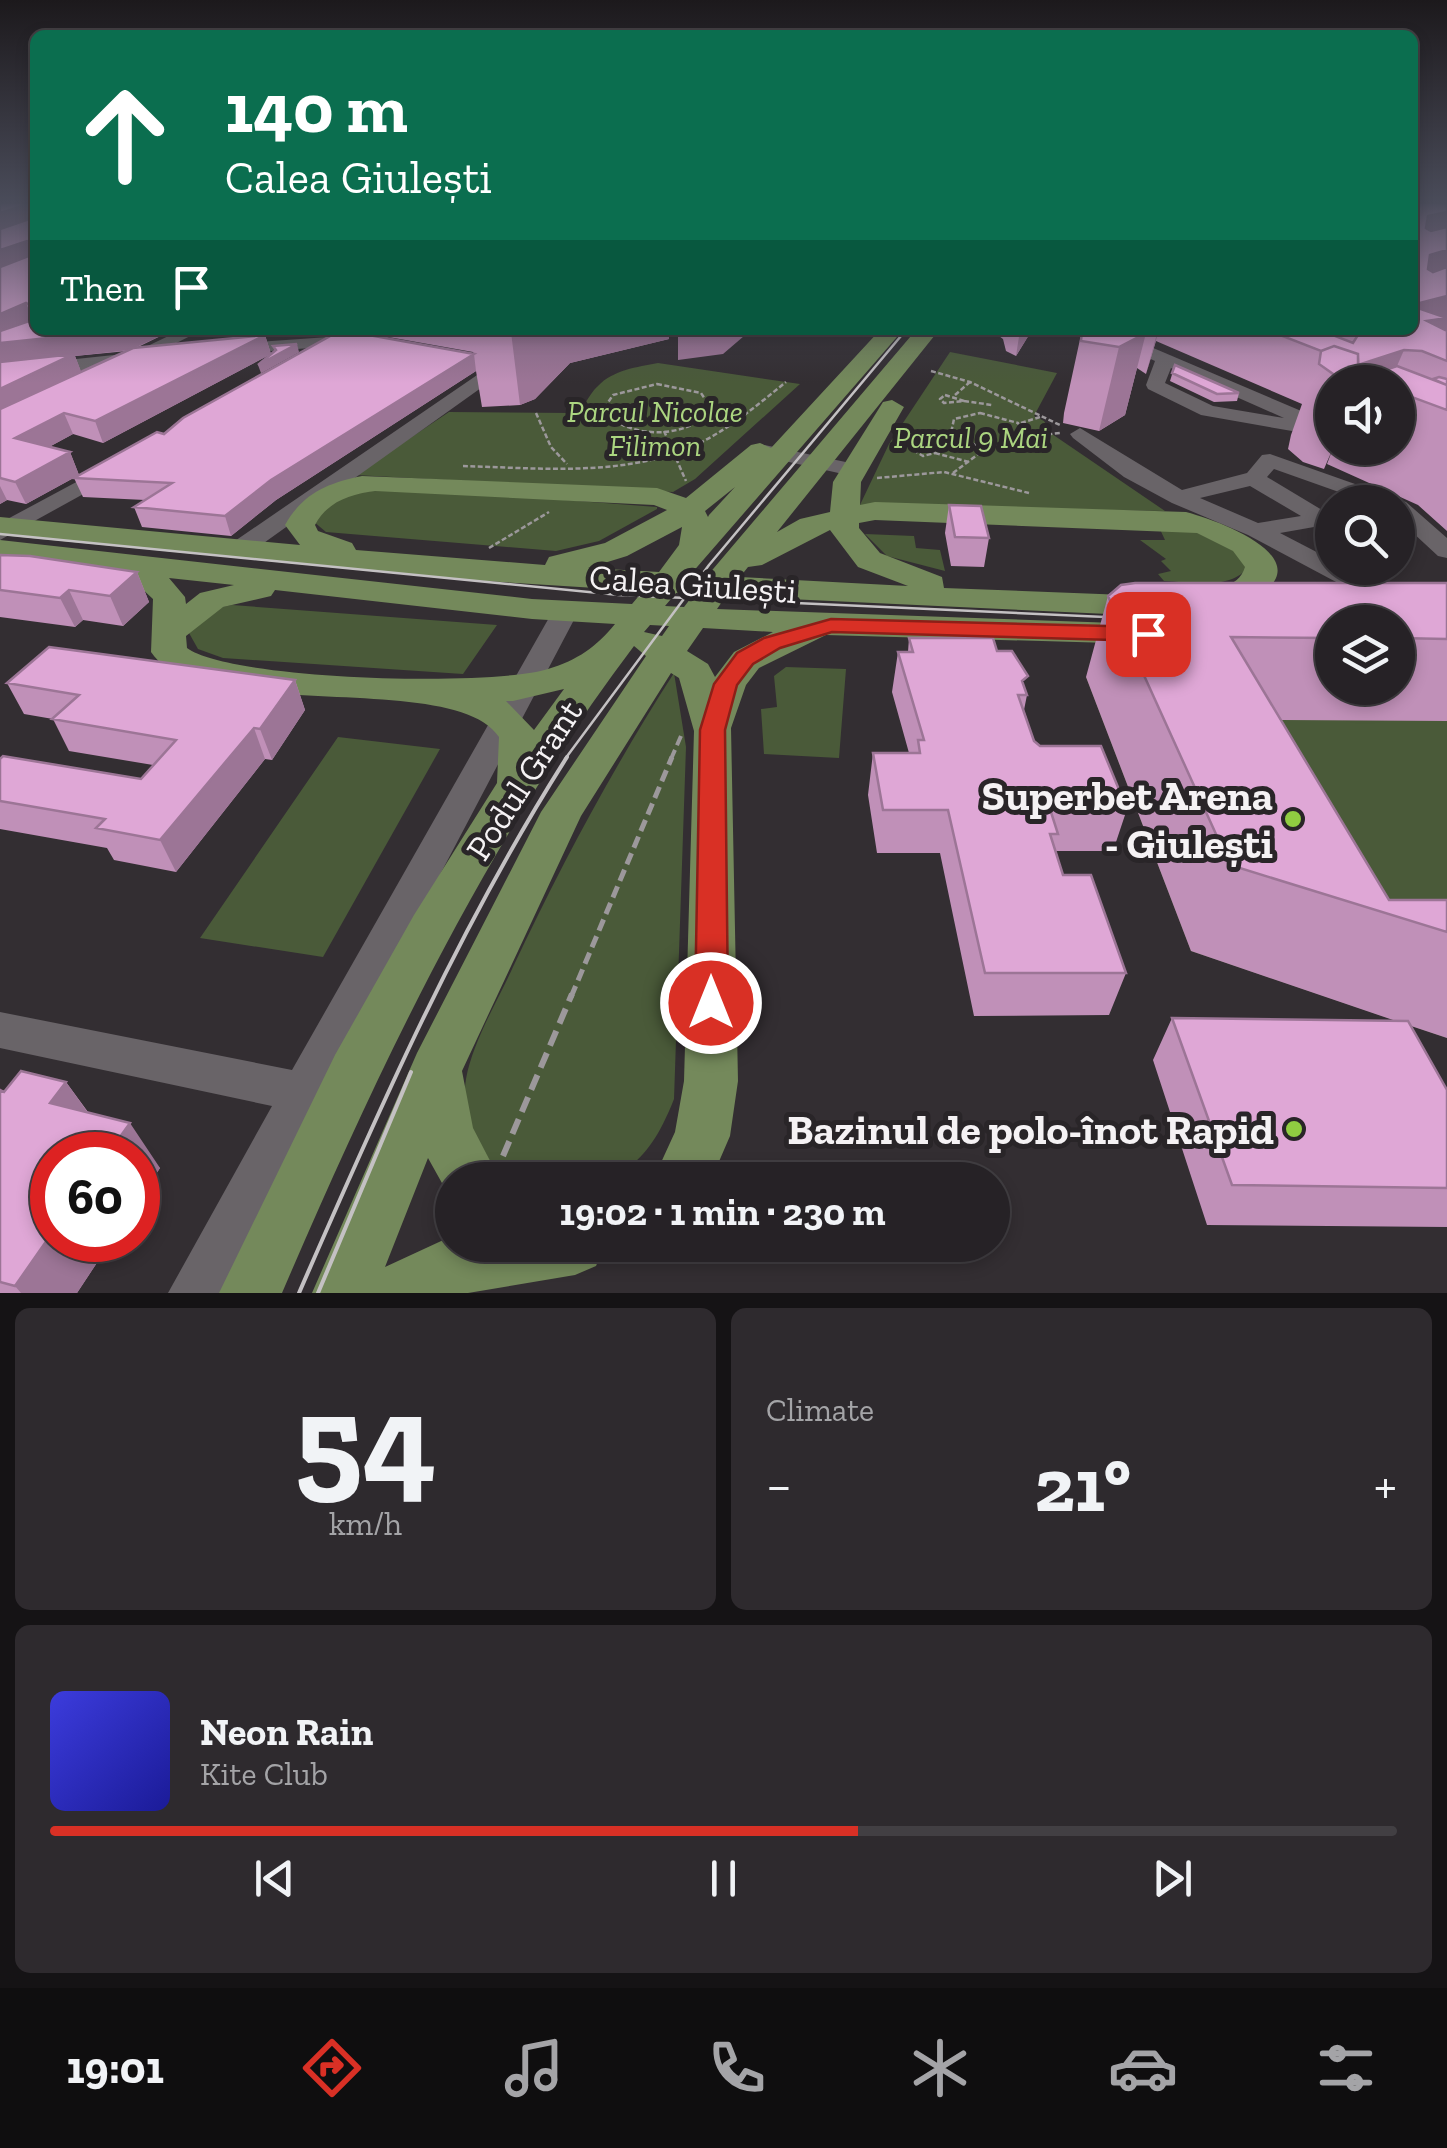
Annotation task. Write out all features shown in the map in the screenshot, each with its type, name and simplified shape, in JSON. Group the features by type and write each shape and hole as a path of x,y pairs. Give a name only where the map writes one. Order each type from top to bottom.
{"main road":[{"path":"683,566 699,536 698,523 684,507 657,497 387,482 360,484 334,493 306,512 300,525 306,538 326,547 439,568 543,566 594,558 637,540 681,512 760,450 869,335"},
{"name":"Podul Grant","path":"250,1293 364,1058 517,786 611,654 683,566 887,335"},
{"name":"Podul Grant","path":"343,1293 436,1070 562,812 647,680 728,570 845,464 925,335"},
{"path":"942,335 845,464 844,529 856,549 887,570 1000,599"},
{"path":"728,570 811,525 858,513 1174,509 1235,536 1254,552 1262,566 1261,578 1216,626"},
{"path":"681,512 693,545 713,556 741,561 793,558 844,529"},
{"name":"Calea Giulești","path":"3,534 439,568 1000,599 1216,626 1276,609"},
{"name":"Calea Giulești","path":"3,534 116,562 548,612 831,625 1174,634"},
{"path":"116,562 164,589 171,608 170,652 175,660 208,672 447,694 542,686 574,675 611,654"},
{"path":"168,633 198,607 244,590 379,595"},
{"path":"548,612 620,630 686,662 702,683 698,731 711,1081 702,1136 690,1162"},
{"path":"698,731 738,665 772,643 831,625"},
{"path":"447,694 509,720 523,749 517,786"},
{"path":"436,1070 446,1136 476,1162"},
{"path":"400,1293 424,1276 461,1262"}],"street":[{"path":"86,384 184,335"},
{"path":"0,373 343,335"},
{"path":"295,366 349,335"},
{"path":"354,335 384,345"},
{"path":"238,550 492,364 561,335"},
{"path":"1109,335 1315,424"},
{"path":"1165,359 1156,385 1208,411 1315,428"},
{"path":"1080,434 1174,509 1256,530 1397,605"},
{"path":"760,450 845,464"},
{"path":"3,534 129,459"},
{"path":"1254,479 1270,460 1340,485"},
{"path":"1174,509 1222,483 1254,479 1323,519 1256,530"},
{"path":"1415,522 1447,551"},
{"path":"193,1293 303,1092 548,612"},
{"path":"0,1030 303,1092"}],"path":[{"path":"931,371 970,382 1080,434"},
{"path":"448,466 568,465 676,453 734,422 786,382"},
{"path":"970,382 955,395 945,395 940,400 992,405"},
{"path":"657,384 690,388 709,400 706,416 697,423 664,431 615,424 603,410 606,402 625,390 657,384"},
{"path":"992,414 993,394"},
{"path":"955,395 968,414"},
{"path":"955,437 950,423 968,414 992,414 1018,423 1040,417"},
{"path":"1018,423 1024,437"},
{"path":"664,431 676,453 681,512"},
{"path":"970,462 935,453 923,456 912,450 955,437 988,448 1011,446 1024,437 1080,434"},
{"path":"930,446 935,453"},
{"path":"953,473 988,448"},
{"path":"845,464 953,473 1042,495"},
{"path":"490,1162 698,731"}],"green space":[{"name":"Parcul 9 Mai","path":"950,352 1057,373 1034,416 1044,421 1052,434 1165,511 859,507 889,444"},
{"name":"Parcul Nicolae Filimon","path":"658,363 800,384 695,479 673,492 355,475 449,412 571,413 611,376"},
{"path":"391,487 657,509 599,541 556,551 326,532 313,521 334,498"},
{"path":"1157,523 1225,538 1249,566 1221,582 1164,581 1158,574 1171,571 1161,561 1166,559 1140,540 1165,540"},
{"path":"865,534 914,536 916,548 940,550 945,571 887,556"},
{"path":"232,605 497,625 463,674 223,658 198,649 189,633 208,610"},
{"name":"Superbet Arena - Giulești","path":"1447,663 1447,1038 1191,951 1086,677 1315,685 1315,705 1415,705 1415,679"},
{"path":"786,667 846,669 839,758 764,754 761,709 777,707 774,676"},
{"path":"674,673 686,747 674,1099 660,1130 634,1162 488,1162 473,1135 466,1106 466,1079 474,1050 569,854"},
{"path":"338,737 440,749 323,957 200,938"}],"building":[{"path":"30,262 30,305 26,303 0,314 0,267"},
{"path":"1418,262 1429,262 1428,269 1433,272 1447,267 1447,296 1418,303"},
{"path":"1418,308 1447,318 1427,321 1447,331 1447,361 1422,351 1404,350 1358,365 1358,354 1334,346 1321,351 1280,335 1333,335 1353,343 1358,335 1418,335"},
{"path":"30,321 30,335 77,335 0,343 0,331"},
{"path":"265,335 95,421 64,413 15,438 70,452 15,482 0,478 0,409 133,348"},
{"path":"332,335 369,335 474,354 271,480 225,516 134,507 172,483 74,478 157,432 164,434 183,418"},
{"path":"1082,335 1142,335 1119,347 1081,341"},
{"path":"297,344 258,365 276,350 273,346"},
{"path":"1334,346 1358,354 1358,365 1320,365 1321,351"},
{"path":"74,354 0,389 0,362"},
{"path":"1175,365 1239,393 1217,394 1172,373"},
{"path":"1415,373 1447,385 1447,410 1415,398"},
{"path":"949,505 981,506 989,538 955,537"},
{"path":"0,555 137,572 110,596 69,590 60,598 0,590"},
{"path":"1447,583 1447,639 1415,638 1415,605 1315,605 1315,638 1231,637 1389,900 1447,900 1447,932 1230,865 1108,596 1121,585"},
{"path":"909,638 993,638 997,651 1012,651 1028,676 1022,681 1027,695 1018,695 1034,741 1040,746 1101,746 1127,809 1050,809 1058,834 1050,834 1063,875 1091,875 1126,973 985,973 948,810 883,810 873,753 920,753 918,740 924,740 898,652 913,652"},
{"path":"49,647 295,680 260,729 254,728 160,840 96,828 105,819 0,801 3,756 141,779 176,740 52,719 79,695 7,683"},
{"name":"Bazinul de polo-înot Rapid","path":"1172,1018 1408,1021 1447,1090 1447,1188 1232,1185"},
{"path":"21,1071 66,1082 50,1103 130,1123 124,1132 30,1132 32,1262 15,1286 0,1282 0,1090 4,1092"}],"tram line":[{"path":"685,598 902,335"},
{"path":"0,534 619,595 685,598"},
{"path":"565,759 685,598"},
{"path":"685,598 1127,618"},
{"path":"299,1293 390,1087 456,953 567,757"},
{"path":"318,1293 411,1072"}],"place":[{"name":"Superbet Arena - Giulești","path":"1293,819"},
{"name":"Bazinul de polo-înot Rapid","path":"1294,1129"}],"route":[{"path":"711,1003 712,730 730,673 745,658 772,643 831,625 1148,634"}]}
